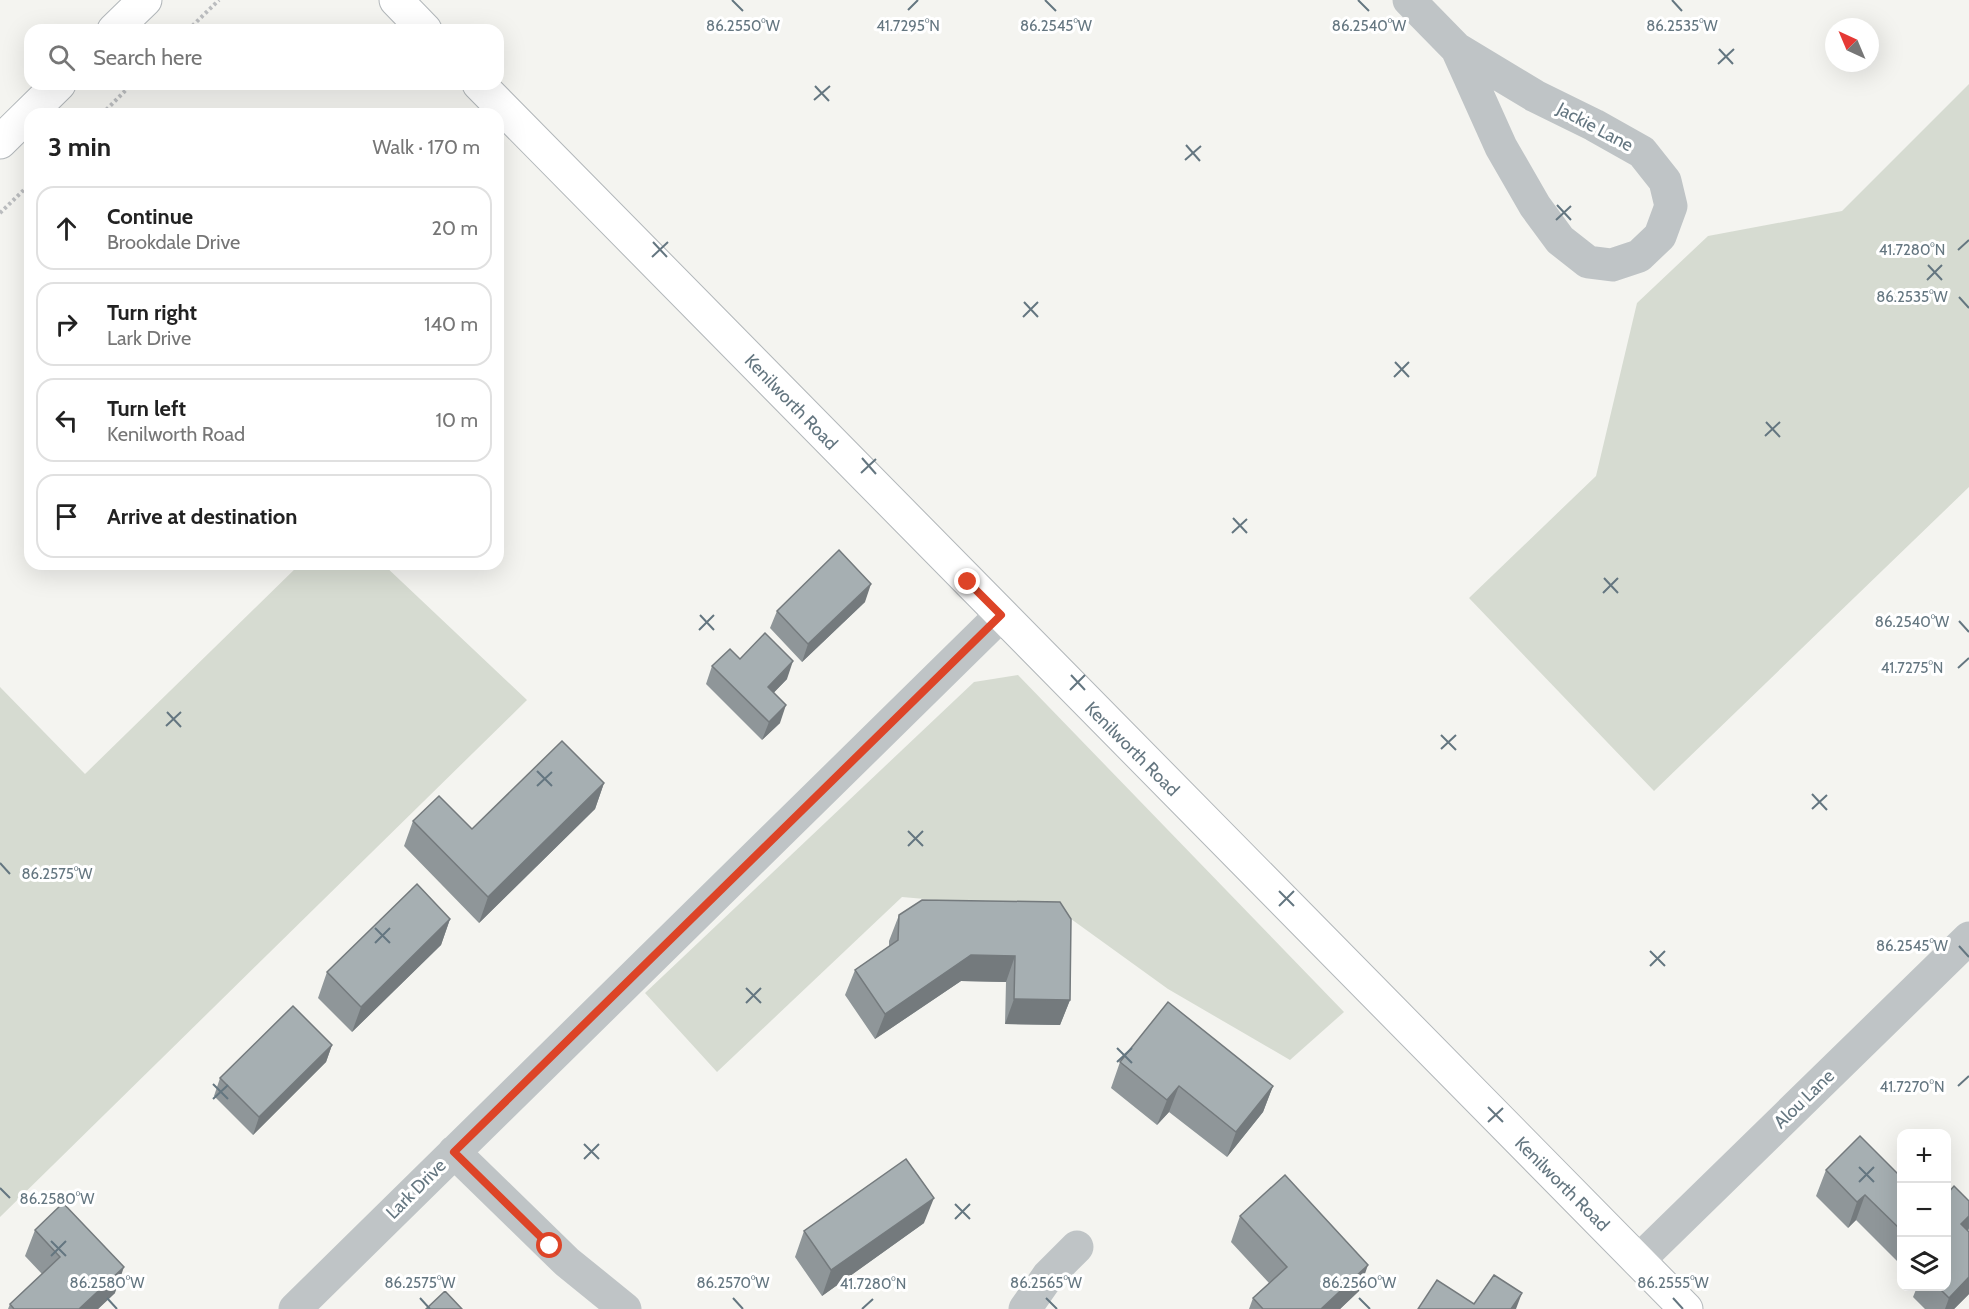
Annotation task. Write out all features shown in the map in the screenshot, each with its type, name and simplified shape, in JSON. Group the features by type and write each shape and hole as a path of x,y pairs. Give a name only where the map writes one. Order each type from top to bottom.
{"street":[{"path":"120,24 145,0"},
{"path":"396,0 419,24"},
{"name":"Jackie Lane","path":"1409,0 1457,49 1535,96 1642,152 1665,181 1671,206 1660,236 1639,256 1612,266 1588,262 1560,240 1535,206 1501,147 1457,49"},
{"path":"35,108 53,90"},
{"name":"Kenilworth Road","path":"484,90 502,108"},
{"name":"Kenilworth Road","path":"504,110 1686,1309"},
{"path":"0,142 24,118"},
{"name":"Lark Drive","path":"295,1309 1001,615"},
{"name":"Alou Lane","path":"1638,1261 1969,938"},
{"path":"454,1152 567,1262 625,1309"},
{"path":"1025,1309 1048,1276 1077,1247"}],"path":[{"path":"194,24 219,0"},
{"path":"108,108 126,90"},
{"path":"0,213 24,190"}],"shaded area":[{"path":"1969,84 1969,487 1654,791 1469,598 1596,476 1637,303 1708,236 1842,211"},
{"path":"294,570 389,570 527,700 0,1217 0,687 85,774"},
{"path":"1018,675 1344,1012 1290,1060 1168,989 1060,911 902,897 717,1072 645,993 974,682"}],"building":[{"path":"839,550 871,584 808,644 777,611"},
{"path":"765,633 793,661 768,687 786,705 769,722 712,666 730,649 740,659"},
{"path":"562,741 604,783 488,897 413,821 439,796 472,829"},
{"path":"417,884 450,919 361,1007 327,972"},
{"path":"922,900 1060,902 1071,919 1070,1000 1014,999 1015,956 971,955 885,1014 855,970 898,940 899,915"},
{"path":"1168,1002 1273,1086 1236,1132 1179,1086 1167,1100 1120,1062"},
{"path":"293,1006 332,1045 259,1117 220,1078"},
{"path":"1860,1136 1897,1173 1897,1226 1865,1195 1857,1202 1826,1170"},
{"path":"906,1159 934,1198 831,1270 804,1231"},
{"path":"1285,1175 1368,1265 1321,1309 1263,1309 1253,1298 1287,1267 1240,1216"},
{"path":"1954,1186 1969,1201 1969,1216 1961,1224 1969,1232 1969,1277 1949,1298 1942,1291 1951,1291 1951,1189"},
{"path":"63,1203 124,1267 79,1309 14,1309 10,1304 60,1257 35,1230"},
{"path":"1494,1275 1522,1293 1511,1309 1418,1309 1437,1280 1474,1304"},
{"path":"445,1291 462,1309 426,1309"}],"route":[{"path":"550,1246 454,1152 1001,615 968,582"}]}
